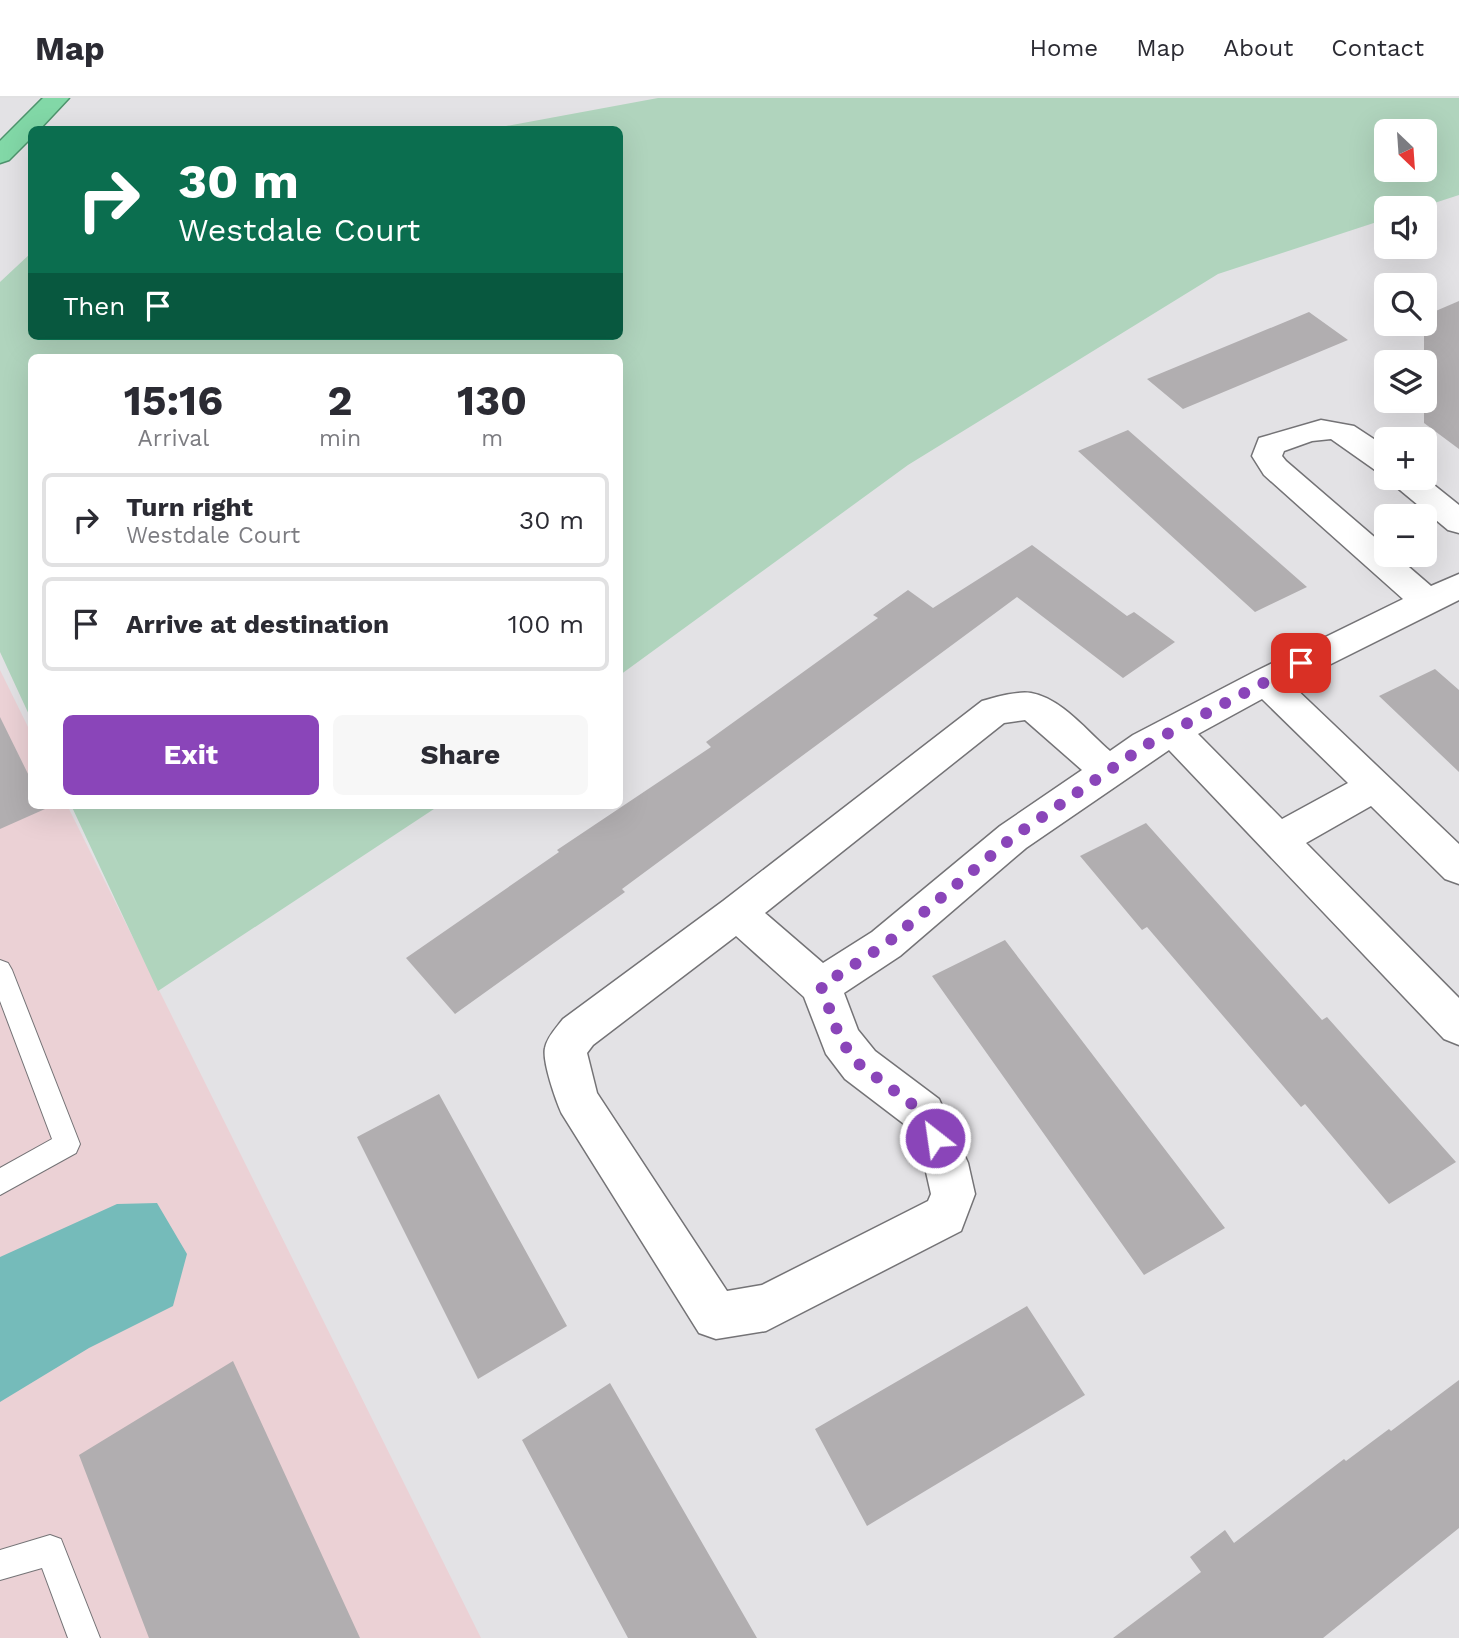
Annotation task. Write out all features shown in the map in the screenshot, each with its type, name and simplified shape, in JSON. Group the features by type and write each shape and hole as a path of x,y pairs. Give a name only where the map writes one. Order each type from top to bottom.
{"highway":[{"path":"29,126 57,98"},
{"path":"0,155 28,127"}],"street":[{"path":"821,986 886,944 1013,837 1108,771 1173,731 1266,681 1443,593 1275,468 1267,456 1270,445 1312,430 1335,429 1350,434 1374,453"},
{"path":"1420,490 1459,522"},
{"path":"1266,681 1459,868"},
{"path":"737,914 821,986 841,1041 860,1065 924,1113 946,1163 953,1194 946,1216 766,1308 716,1315 577,1100 565,1049 578,1032 737,914 995,711 1029,706 1045,715 1108,771"},
{"path":"1173,731 1279,840 1453,1010"},
{"path":"1279,840 1375,786"}],"lane":[{"path":"0,970 67,1144 0,1182"},
{"path":"0,1565 50,1550 84,1638"}],"shaded area":[{"path":"0,670 28,727 28,809 69,809 481,1638 0,1638"}],"green space":[{"path":"658,98 1459,98 1459,195 1437,202 1437,196 1374,196 1374,223 1218,274 908,465 623,673 623,354 28,354 28,713 0,652 0,282 28,256 28,340 623,340 623,126 506,126"},
{"path":"73,809 434,809 158,991"}],"water":[{"path":"157,1203 187,1254 173,1306 89,1348 0,1402 0,1257 117,1204"}],"building":[{"path":"1459,301 1459,449 1437,433 1437,427 1429,427 1424,423 1424,413 1437,413 1437,350 1424,350 1424,336 1437,336 1437,310"},
{"path":"1309,312 1348,340 1183,409 1147,379"},
{"path":"1128,430 1307,587 1255,612 1078,451"},
{"path":"1032,545 1127,616 1134,612 1175,642 1123,678 1017,597 622,889 625,892 455,1014 406,958 559,852 557,850 618,809 623,809 623,806 711,747 706,742 878,618 873,615 908,590 933,608"},
{"path":"1435,669 1459,690 1459,772 1379,696"},
{"path":"0,717 28,774 28,809 45,809 0,829"},
{"path":"1146,823 1322,1020 1327,1017 1456,1162 1389,1204 1305,1104 1301,1107 1147,927 1142,930 1080,856"},
{"path":"1005,940 1225,1228 1144,1275 932,976"},
{"path":"439,1094 567,1326 478,1379 357,1137"},
{"path":"1027,1306 1085,1395 867,1526 815,1429"},
{"path":"233,1361 360,1638 149,1638 79,1455"},
{"path":"1459,1380 1459,1528 1323,1638 1113,1638 1201,1572 1190,1557 1225,1530 1234,1543 1344,1459 1346,1461 1389,1429 1391,1431"},
{"path":"610,1383 757,1638 628,1638 522,1440"}],"route":[{"path":"935,1138 924,1113 860,1065 841,1041 821,986 886,944 1013,837 1146,745 1301,663"}]}
